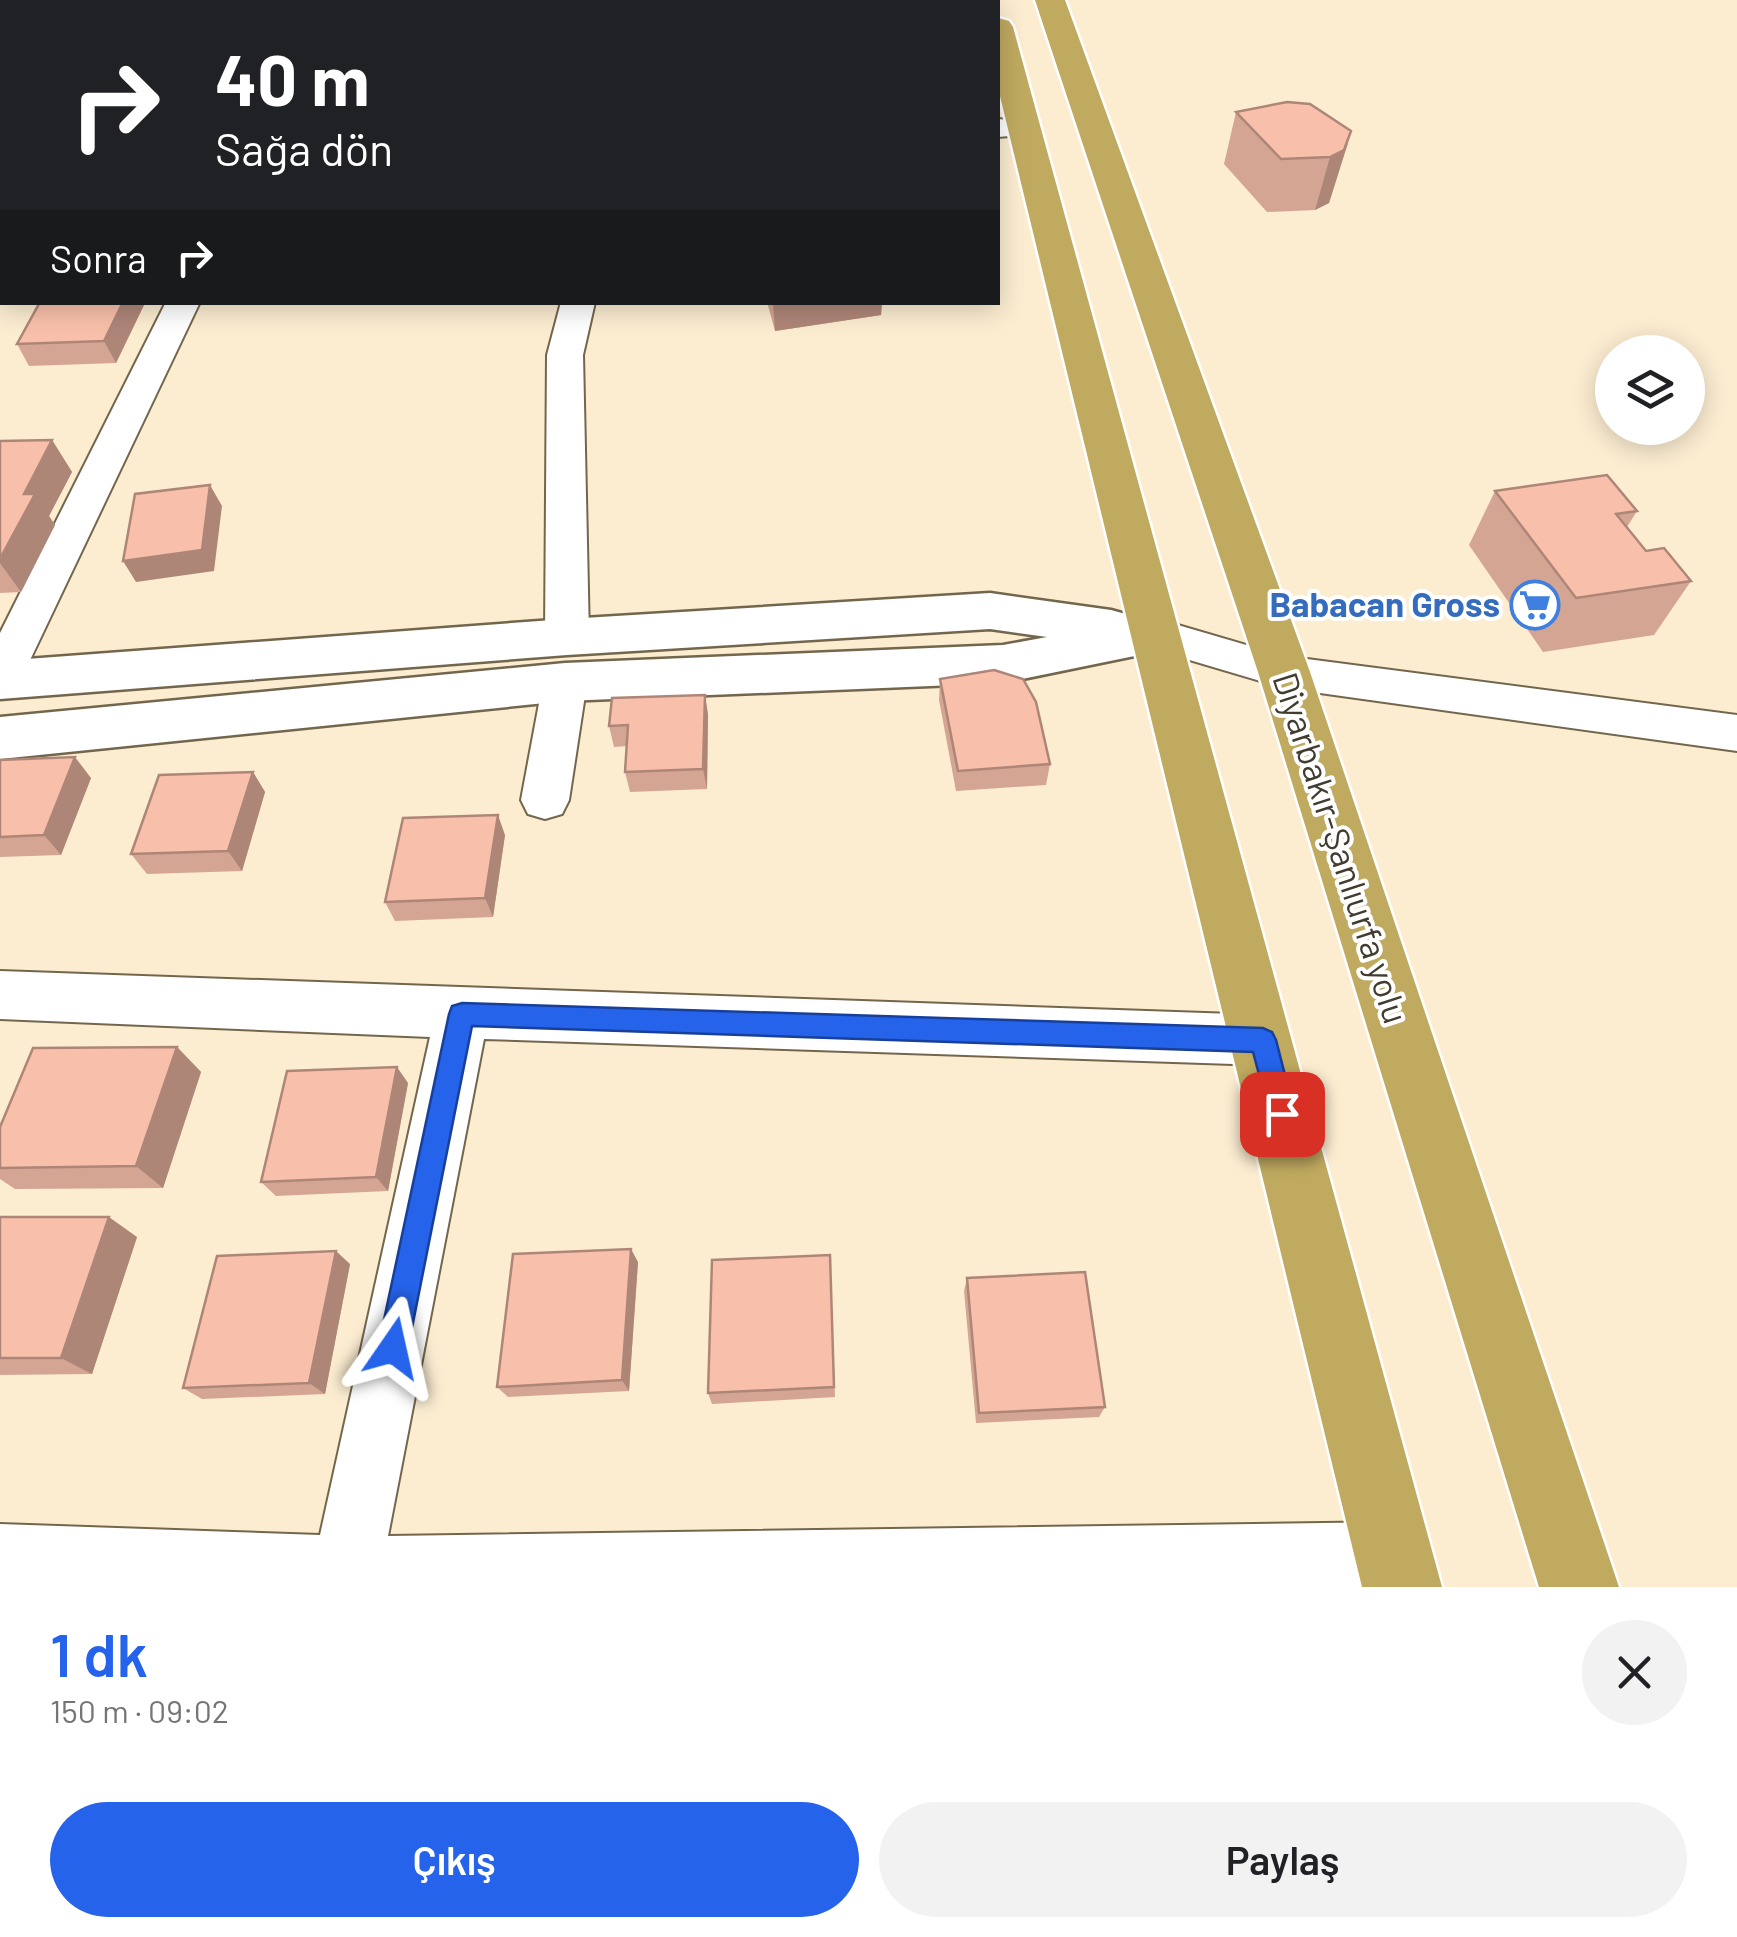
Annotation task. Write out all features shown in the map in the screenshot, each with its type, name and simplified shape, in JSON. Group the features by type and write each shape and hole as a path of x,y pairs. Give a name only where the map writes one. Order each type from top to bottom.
{"highway":[{"name":"Diyarbakır-Şanlıurfa yolu","path":"1050,0 1284,672 1578,1587"},
{"path":"1000,43 1011,128 1154,634 1399,1572"}],"street":[{"path":"182,305 0,679 566,660 1003,664 1154,634 1284,672 1737,733"},
{"path":"545,800 566,660 565,355 577,305"},
{"path":"0,738 566,660"},
{"path":"0,994 462,1014 1263,1040"},
{"path":"346,1579 462,1014"},
{"path":"33,1568 346,1579 1399,1572"}],"building":[{"path":"1287,102 1310,104 1351,131 1344,150 1330,157 1281,159 1236,112"},
{"path":"38,305 122,305 104,341 17,344"},
{"path":"52,440 24,494 35,494 0,559 0,441"},
{"path":"1607,475 1637,511 1616,514 1646,551 1664,548 1691,581 1576,598 1495,491"},
{"path":"210,485 202,550 123,561 135,494"},
{"path":"994,670 1023,679 1036,702 1050,764 958,771 940,679"},
{"path":"705,695 703,769 625,772 628,725 609,726 612,698"},
{"path":"75,757 44,835 0,837 0,760"},
{"path":"253,772 228,851 131,854 159,775"},
{"path":"498,815 485,898 385,902 403,818"},
{"path":"177,1047 136,1166 0,1168 0,1127 33,1048"},
{"path":"397,1067 376,1177 261,1182 287,1071"},
{"path":"0,1217 109,1217 61,1358 0,1358"},
{"path":"631,1249 622,1380 497,1387 513,1254"},
{"path":"336,1251 309,1383 183,1388 217,1256"},
{"path":"830,1255 834,1387 708,1393 712,1260"},
{"path":"1085,1272 1105,1407 979,1413 967,1278"}],"place":[{"name":"Babacan Gross","path":"1535,605"}],"route":[{"path":"393,1348 462,1014 1263,1040 1282,1114"}]}
